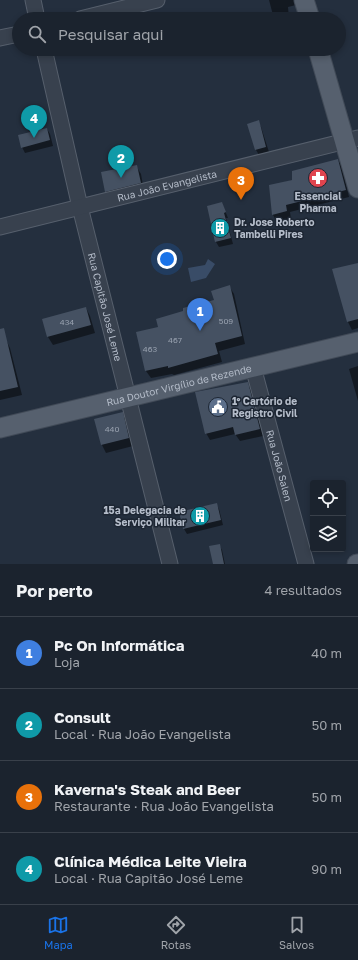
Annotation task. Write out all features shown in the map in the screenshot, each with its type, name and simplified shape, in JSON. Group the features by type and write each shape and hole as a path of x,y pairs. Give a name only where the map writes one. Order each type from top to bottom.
{"main road":[{"path":"304,0 308,12"},
{"path":"321,56 351,140 358,188"},
{"name":"Rua Doutor Virgílio de Rezende","path":"0,428 358,342"}],"street":[{"path":"33,0 36,12"},
{"path":"108,12 156,0"},
{"path":"0,38 12,35"},
{"name":"Rua Capitão José Leme","path":"46,56 80,207 170,564"},
{"name":"Rua João Evangelista","path":"0,227 351,140"},
{"name":"Rua João Salen","path":"253,367 306,564"}],"water":[{"path":"208,259 215,264 206,278 191,282 188,268 205,265"}],"building":[{"path":"259,120 266,147 255,150 247,124"},
{"path":"47,128 50,140 21,148 18,135"},
{"name":"Essencial Pharma","path":"338,159 346,190 286,205 287,211 272,215 269,185 292,180 292,171"},
{"path":"137,165 141,183 105,192 101,172"},
{"name":"Dr. Jose Roberto Tambelli Pires","path":"222,202 226,212 224,213 231,238 215,242 207,206"},
{"path":"358,263 358,319 347,322 332,269"},
{"path":"230,285 242,336 215,343 218,354 168,368 168,366 145,371 136,332 158,327 156,319 183,311 183,308 214,300 211,291"},
{"path":"86,307 91,325 47,337 42,319"},
{"path":"4,328 18,387 0,391 0,329"},
{"path":"248,382 260,429 235,435 233,427 205,434 195,392"},
{"path":"123,412 129,438 101,445 94,419"},
{"name":"15ª Delegacia de Serviço Militar","path":"217,503 221,520 183,529 179,512"},
{"path":"220,544 224,564 213,564 209,546"}],"place":[{"name":"Clínica Médica Leite Vieira","path":"34,138"},
{"name":"Consult","path":"121,178"},
{"name":"Essencial Pharma","path":"318,178"},
{"name":"Kaverna's Steak and Beer","path":"241,200"},
{"name":"Dr. Jose Roberto Tambelli Pires","path":"220,228"},
{"name":"Pc On Informática","path":"200,331"},
{"name":"1° Cartório de Registro Civil","path":"218,407"},
{"name":"15ª Delegacia de Serviço Militar","path":"200,516"}]}
